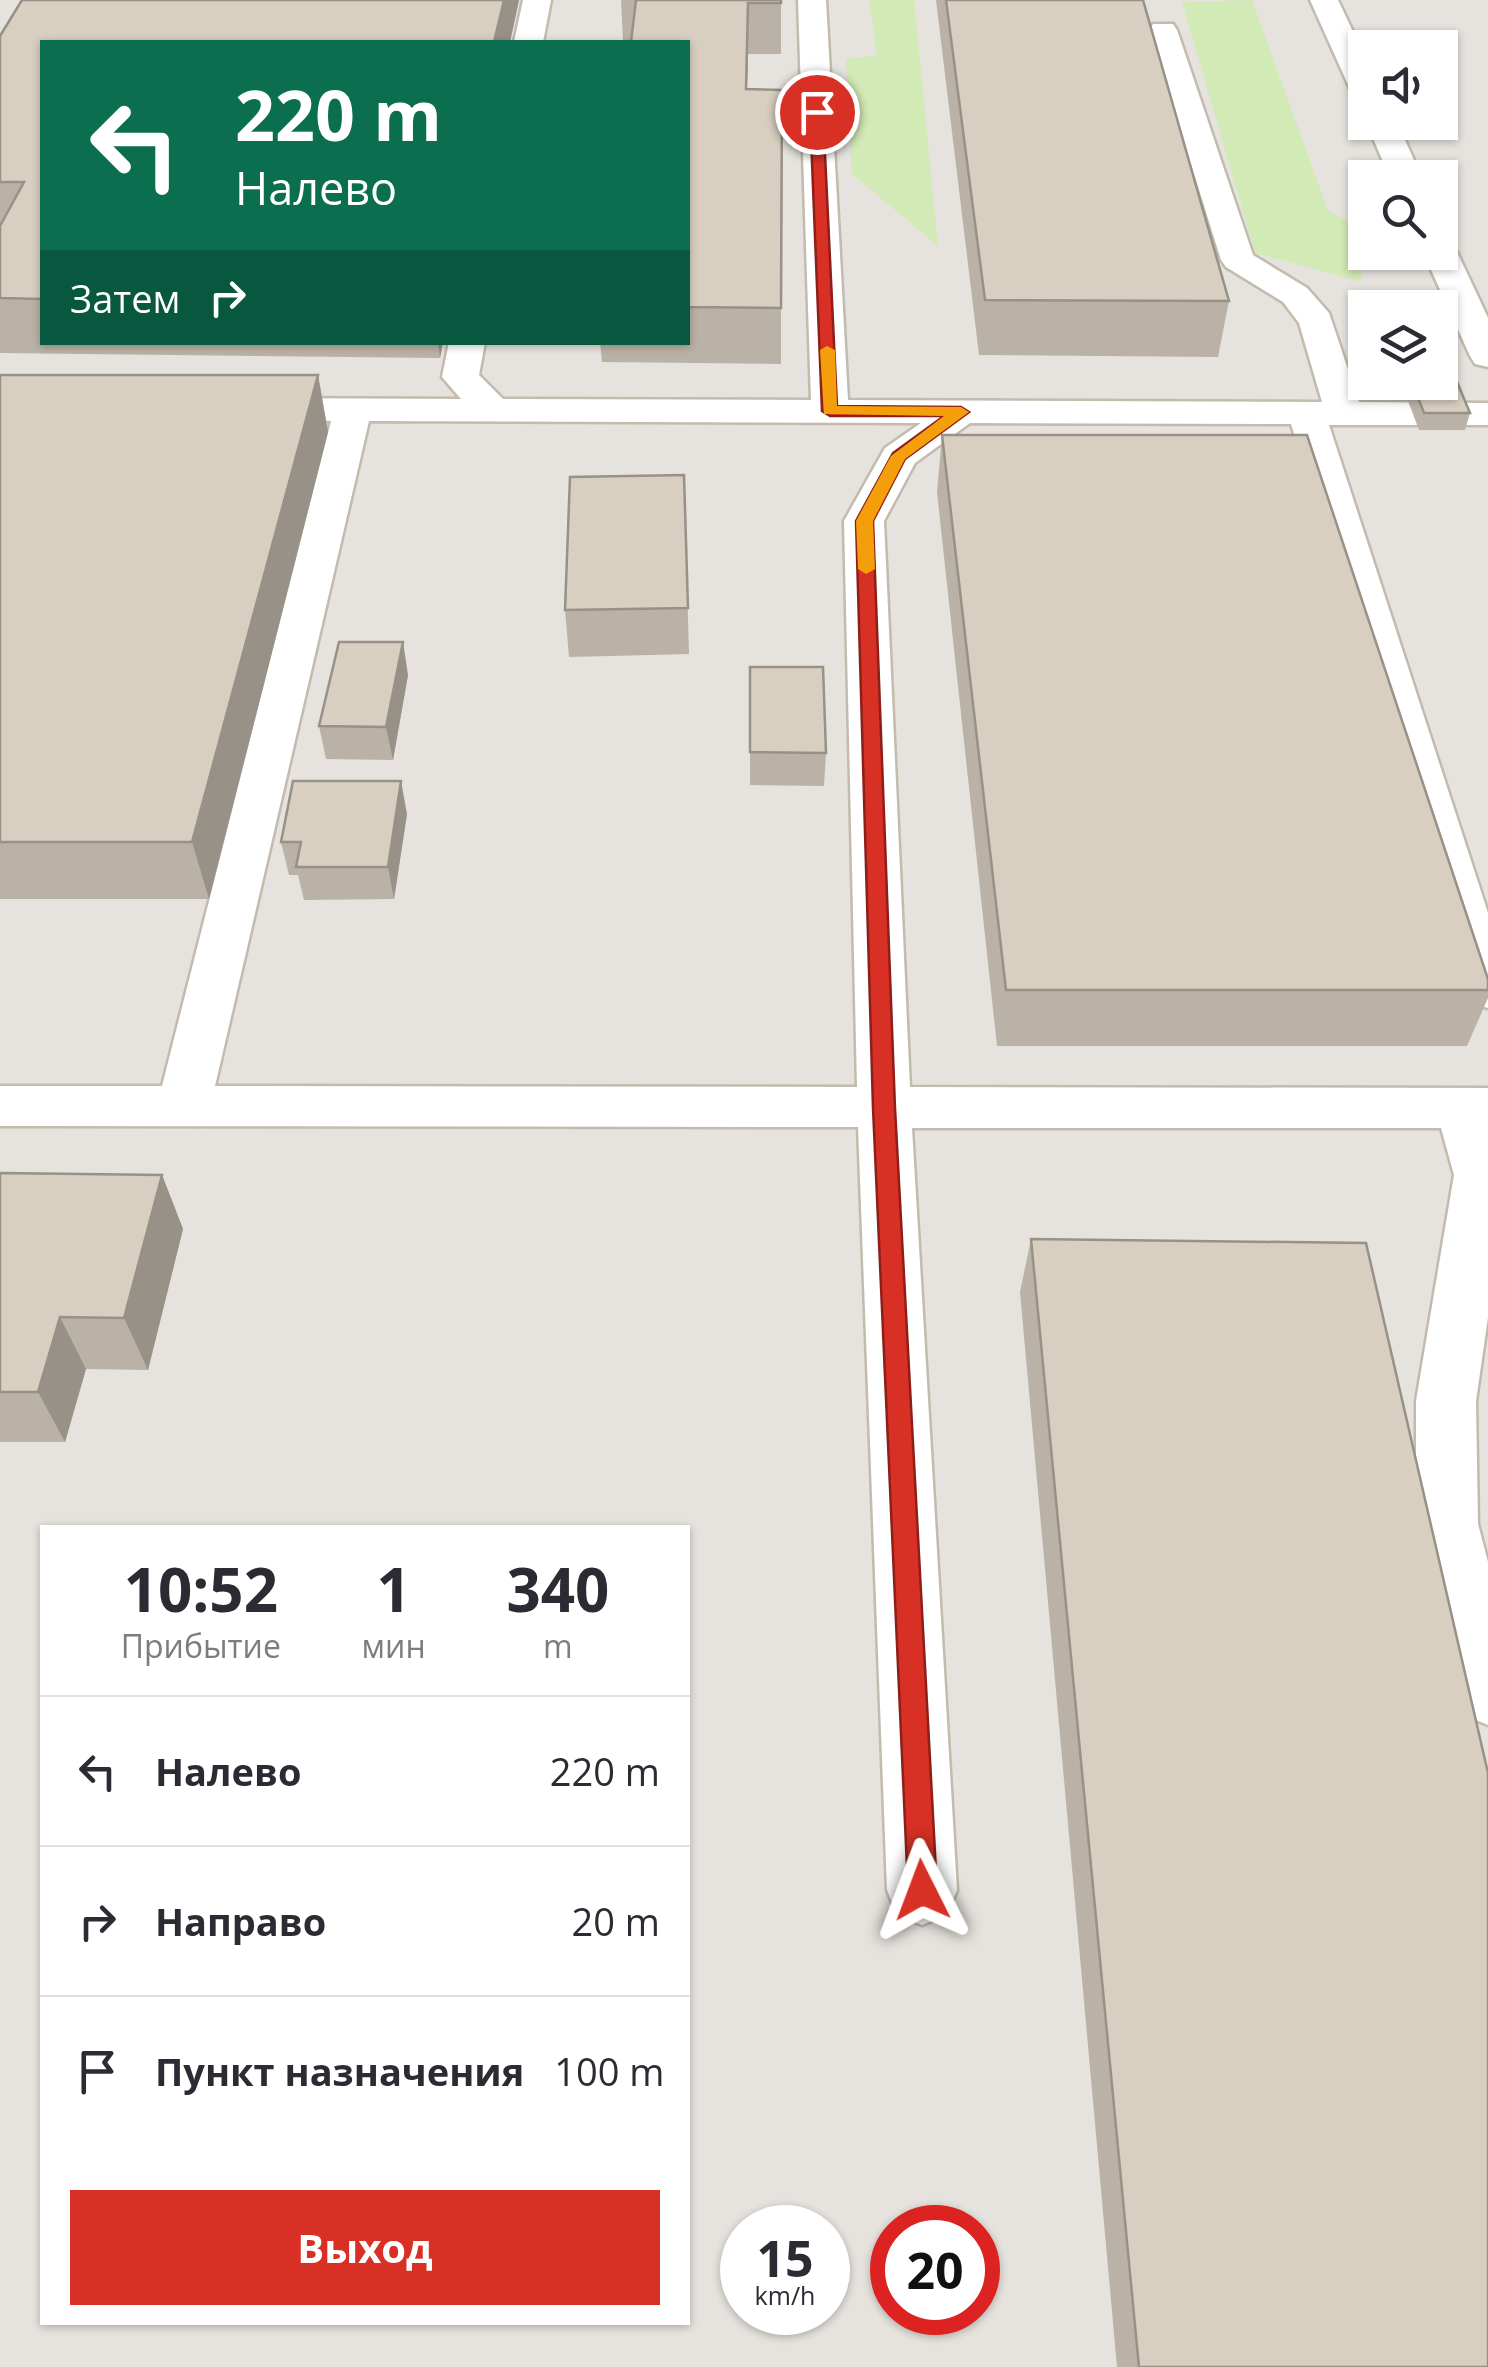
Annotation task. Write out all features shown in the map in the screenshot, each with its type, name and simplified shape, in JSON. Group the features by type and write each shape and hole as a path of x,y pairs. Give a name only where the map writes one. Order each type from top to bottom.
{"lane":[{"path":"529,40 538,0"},
{"path":"812,0 830,411"},
{"path":"1324,0 1348,52"},
{"path":"1163,30 1238,260 1294,295 1316,321 1325,413 1488,990"},
{"path":"1449,270 1486,347"},
{"path":"466,345 460,376 493,410"},
{"path":"216,408 1488,414"},
{"path":"184,1106 353,409"},
{"path":"922,1890 884,1108 864,521 899,456 961,412"},
{"path":"0,1106 1476,1108 1481,1175 1446,1401 1447,1524 1488,1694"}],"shaded area":[{"path":"0,0 1488,0 1488,2367 0,2367"}],"green space":[{"path":"869,0 914,0 938,246 852,174 846,59 877,55"},
{"path":"1252,0 1328,211 1348,221 1348,270 1362,270 1362,282 1255,253 1182,2"}],"building":[{"path":"22,0 504,0 494,40 40,40 40,299 0,298 0,226 24,182 0,182 0,36"},
{"path":"636,0 781,0 748,3 746,89 782,90 781,308 690,307 690,40 631,40"},
{"path":"946,0 1143,0 1229,301 985,300"},
{"path":"0,375 318,375 192,842 0,842"},
{"path":"1458,384 1470,413 1424,413 1419,400 1458,400"},
{"path":"942,435 1307,435 1488,979 1488,990 1006,990"},
{"path":"684,475 688,608 565,610 570,477"},
{"path":"339,642 403,642 386,727 319,726"},
{"path":"750,667 823,667 826,753 750,752"},
{"path":"293,781 401,781 388,867 296,867 301,842 281,842"},
{"path":"0,1173 162,1175 124,1318 60,1317 38,1392 0,1392"},
{"path":"1031,1239 1366,1243 1488,1773 1488,2367 1139,2367"}],"slow traffic":[{"path":"827,350 830,411 961,412 899,456 864,521 866,569"}],"route":[{"path":"817,112 830,411 961,412 899,456 864,521 884,1108 922,1890"}]}
